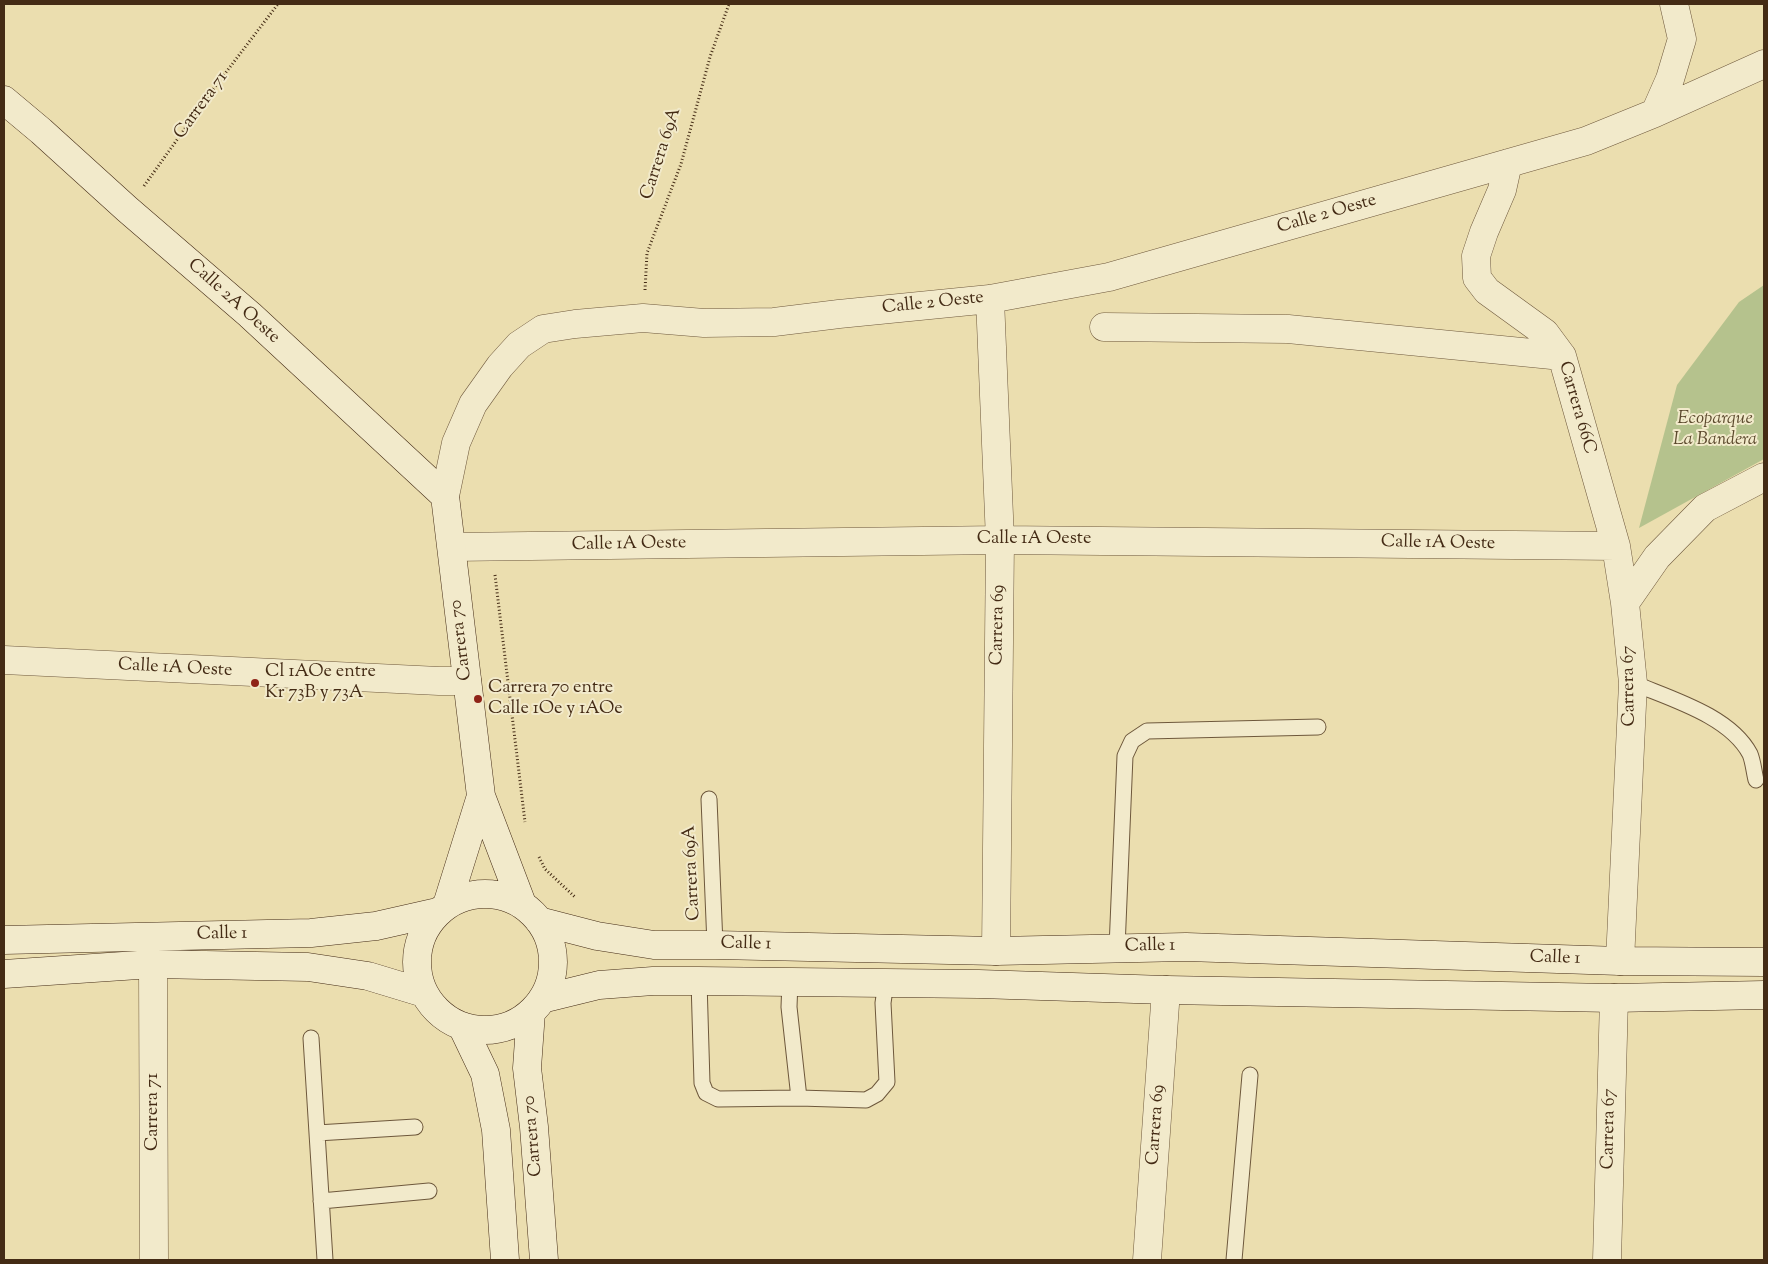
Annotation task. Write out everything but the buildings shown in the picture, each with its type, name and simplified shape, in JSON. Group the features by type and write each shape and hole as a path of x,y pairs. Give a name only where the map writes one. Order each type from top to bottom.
{"street":[{"path":"1656,113 1670,79 1682,39 1674,4"},
{"name":"Calle 2 Oeste","path":"446,505 456,443 473,404 500,366 519,344 543,329 643,318 704,323 774,322 990,299 1109,277 1586,141 1656,113 1764,64"},
{"name":"Calle 2A Oeste","path":"4,100 41,130 127,209 250,315 446,505"},
{"name":"Carrera 66C","path":"1508,163 1502,190 1476,256 1477,278 1487,291 1545,333 1562,356 1616,546 1625,603"},
{"name":"Carrera 69","path":"990,299 1000,540 996,951"},
{"path":"1104,327 1288,329 1562,356"},
{"path":"1625,603 1657,557 1705,508 1764,477"},
{"name":"Carrera 70","path":"446,505 481,796 531,913"},
{"name":"Calle 1A Oeste","path":"452,547 1000,540 1616,546"},
{"name":"Carrera 67","path":"1620,961 1633,682 1625,603"},
{"name":"Calle 1A Oeste","path":"4,660 467,681"},
{"name":"Carrera 70","path":"442,909 481,796"},
{"path":"471,894 497,894 531,913 546,933 551,946 553,960 552,974 536,1005 514,1024 493,1030 462,1026 444,1017 424,993 420,984 417,965 419,945 426,927 442,909 471,894"},
{"name":"Calle 1","path":"4,940 311,933 376,926 442,909"},
{"name":"Calle 1","path":"531,913 597,936 654,945 996,951 1196,947 1620,961 1764,962"},
{"name":"Calle 1","path":"4,974 153,964 308,966 368,976 424,993"},
{"name":"Carrera 71","path":"153,964 154,1260"},
{"name":"Calle 1","path":"536,1005 599,985 653,981 886,982 1166,990 1614,998 1764,995"},
{"name":"Carrera 69","path":"1147,1260 1166,990"},
{"name":"Carrera 67","path":"1607,1260 1614,998"},
{"name":"Carrera 70","path":"536,1005 526,1068 534,1127 544,1260"},
{"path":"462,1026 484,1074 496,1130 505,1260"}],"lane":[{"path":"1633,682 1712,717 1735,733 1750,755 1756,780"},
{"path":"1117,948 1125,756 1132,741 1147,731 1318,727"},
{"name":"Carrera 69A","path":"709,799 716,945"},
{"path":"700,981 702,1083 706,1093 718,1099 799,1098 866,1100 877,1094 887,1082 882,1003 886,982"},
{"path":"790,981 789,1007 799,1098"},
{"path":"311,1038 325,1260"},
{"path":"1234,1260 1250,1075"},
{"path":"317,1133 415,1127"},
{"path":"321,1201 429,1191"}],"path":[{"name":"Carrera 71","path":"127,209 214,88 278,4"},
{"name":"Carrera 69A","path":"643,318 647,252 681,164 710,57 729,4"},
{"path":"492,547 525,826"},
{"path":"536,852 545,869 571,895 579,900"}],"green space":[{"name":"Ecoparque La Bandera","path":"1764,285 1764,459 1639,528 1677,385 1739,302"}],"place":[{"name":"Cl 1AOe entre Kr 73B y 73A","path":"255,683"},
{"name":"Carrera 70 entre Calle 1Oe y 1AOe","path":"478,699"}]}
